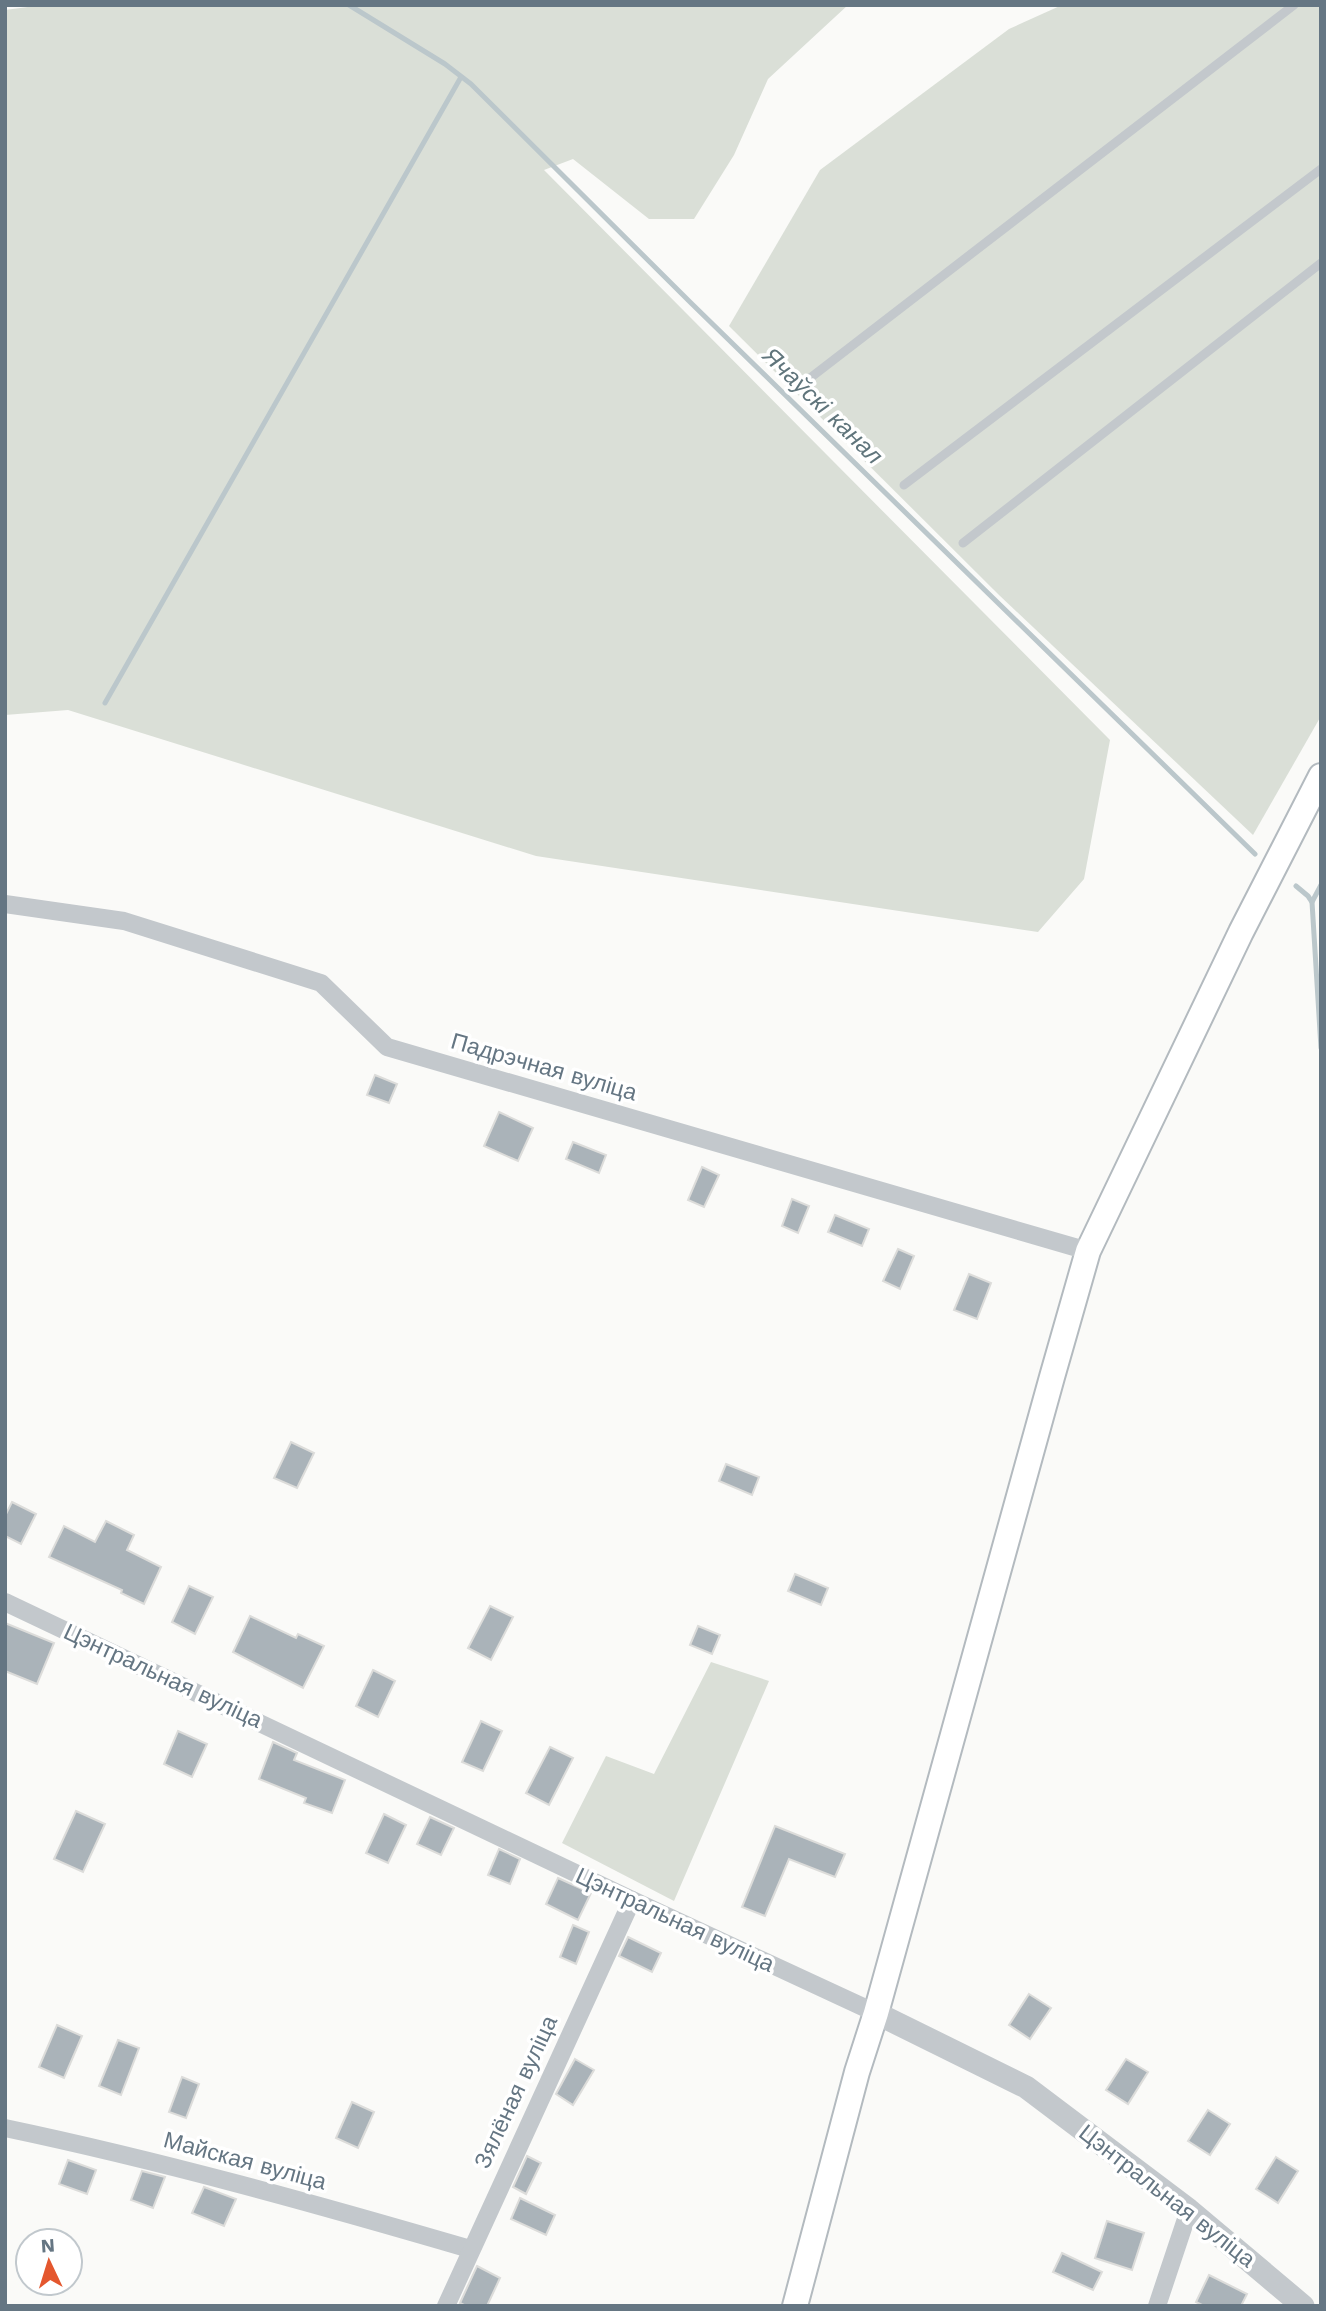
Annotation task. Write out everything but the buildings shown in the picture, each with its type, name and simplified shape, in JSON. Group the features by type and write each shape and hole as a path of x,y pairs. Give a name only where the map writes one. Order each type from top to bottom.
{"main road":[{"path":"796,2306 854,2083 876,2013 1088,1251 1241,932 1321,776"}],"street":[{"name":"Падрэчная вуліца","path":"5,904 124,921 321,984 387,1047 1088,1251"},
{"name":"Цэнтральная вуліца","path":"5,1602 876,2013 1026,2087 1189,2210 1303,2306"},
{"name":"Зялёная вуліца","path":"446,2306 632,1900"},
{"name":"Майская вуліца","path":"5,2128 87,2145 298,2199 470,2249"},
{"path":"1157,2306 1189,2210"}],"lane":[{"path":"801,385 1294,5"},
{"path":"904,485 1321,169"},
{"path":"963,543 1321,263"}],"shaded area":[{"path":"43,5 848,5 768,79 734,155 694,219 649,219 573,159 544,170 1110,740 1084,879 1038,932 536,856 68,710 5,715 5,10"},
{"path":"1062,5 1321,5 1321,716 1253,835 999,595 729,326 820,170 1009,29"},
{"path":"711,1662 769,1681 674,1901 562,1843 606,1756 654,1774"}],"waterway":[{"name":"Ячаўскі канал","path":"349,5 445,64 471,84 1255,854"},
{"path":"105,703 461,77"},
{"path":"1312,902 1321,885"},
{"name":"Ячаўскі канал","path":"1296,886 1312,902 1321,1048"}]}
